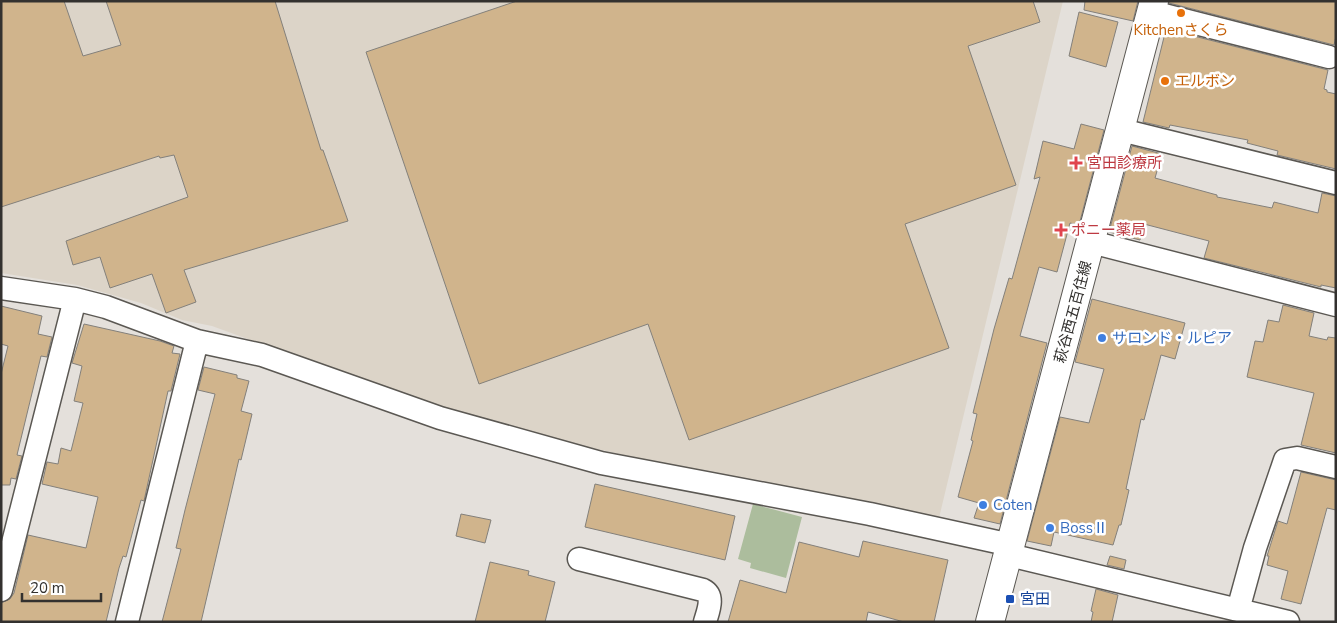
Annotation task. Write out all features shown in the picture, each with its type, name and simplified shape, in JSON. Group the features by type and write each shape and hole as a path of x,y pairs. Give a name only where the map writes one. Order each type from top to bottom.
{"main road":[{"name":"萩谷西五百住線","path":"990,622 1153,6"}],"street":[{"path":"1153,6 1329,57"},
{"path":"1121,130 1336,184"},
{"path":"1092,242 1336,305"},
{"path":"1,288 75,299 106,307 197,341 262,355 440,418 601,464 870,514 1288,622"},
{"path":"1,590 75,299"},
{"path":"127,622 197,341"},
{"path":"1238,610 1255,548 1285,460 1297,458 1336,467"},
{"path":"579,559 708,592 710,597 705,622"}],"shaded area":[{"path":"1,1 1063,1 939,518 823,500 492,425 420,402 212,326 182,320 141,303 77,285 1,273"}],"green space":[{"path":"753,504 802,517 786,578 750,568 751,563 738,559"}],"building":[{"path":"1,1 64,1 83,56 121,45 106,1 275,1 321,150 323,150 348,221 184,270 196,302 166,313 152,274 110,288 100,257 73,265 66,241 188,197 174,155 160,158 159,156 1,207"},
{"path":"517,1 1033,1 1040,22 968,46 1016,185 905,224 949,348 689,440 648,324 479,384 366,52"},
{"path":"1085,1 1138,1 1133,21 1084,10"},
{"path":"1169,1 1336,1 1336,36 1334,45 1169,3"},
{"path":"1079,12 1118,22 1106,67 1069,56"},
{"path":"1166,29 1328,70 1324,89 1327,92 1336,94 1336,169 1277,155 1278,151 1247,143 1248,140 1170,125 1169,128 1143,122"},
{"path":"1081,124 1104,130 1079,225 1070,223 1057,272 1039,267 1020,336 1047,343 1000,524 974,518 979,503 958,497 973,441 971,440 977,414 973,413 994,329 1009,278 1012,279 1040,177 1034,179 1043,141 1074,149"},
{"path":"1132,146 1162,154 1155,178 1217,195 1217,197 1272,208 1274,202 1318,213 1322,193 1336,196 1336,288 1321,285 1321,287 1204,258 1209,241 1144,224 1140,240 1109,232"},
{"path":"1092,299 1185,323 1175,359 1161,355 1144,420 1141,419 1126,489 1129,490 1121,525 1119,525 1113,545 1054,532 1051,546 1027,541 1060,417 1089,423 1104,369 1075,362"},
{"path":"1283,305 1314,313 1309,336 1327,340 1328,337 1336,338 1336,453 1301,445 1314,393 1247,377 1255,341 1263,342 1268,320 1279,322"},
{"path":"1,306 42,316 38,334 52,337 47,357 41,356 17,455 22,456 16,479 11,478 10,485 1,485 1,374 8,346 1,344"},
{"path":"84,324 160,341 174,346 172,353 180,354 171,391 168,391 144,501 141,500 126,557 123,556 119,568 106,622 1,622 1,603 10,599 14,593 28,535 86,548 98,497 42,484 47,462 58,464 61,448 71,451 83,403 74,401 82,366 72,363"},
{"path":"204,367 237,375 237,378 249,381 241,411 252,414 241,460 239,459 201,622 162,622 181,549 176,548 215,394 198,390"},
{"path":"1301,472 1336,480 1336,510 1327,508 1301,604 1281,599 1288,571 1267,565 1269,556 1267,556 1278,521 1287,524"},
{"path":"595,484 735,516 725,560 585,527"},
{"path":"461,514 491,520 485,543 456,536"},
{"path":"863,541 948,560 934,622 904,622 868,612 866,622 728,622 740,580 786,593 799,542 859,557"},
{"path":"1110,556 1126,560 1124,569 1107,565"},
{"path":"490,562 529,571 528,575 555,582 545,622 475,622"},
{"path":"1096,589 1118,595 1112,622 1091,622 1093,612 1091,611"}],"place":[{"name":"Kitchenさくら","path":"1181,13"},
{"name":"エルボン","path":"1165,81"},
{"name":"宮田診療所","path":"1076,163"},
{"name":"ポニー薬局","path":"1061,230"},
{"name":"サロンド・ルピア","path":"1102,338"},
{"name":"Coten","path":"983,505"},
{"name":"BossⅡ","path":"1050,528"},
{"name":"宮田","path":"1010,599"}]}
